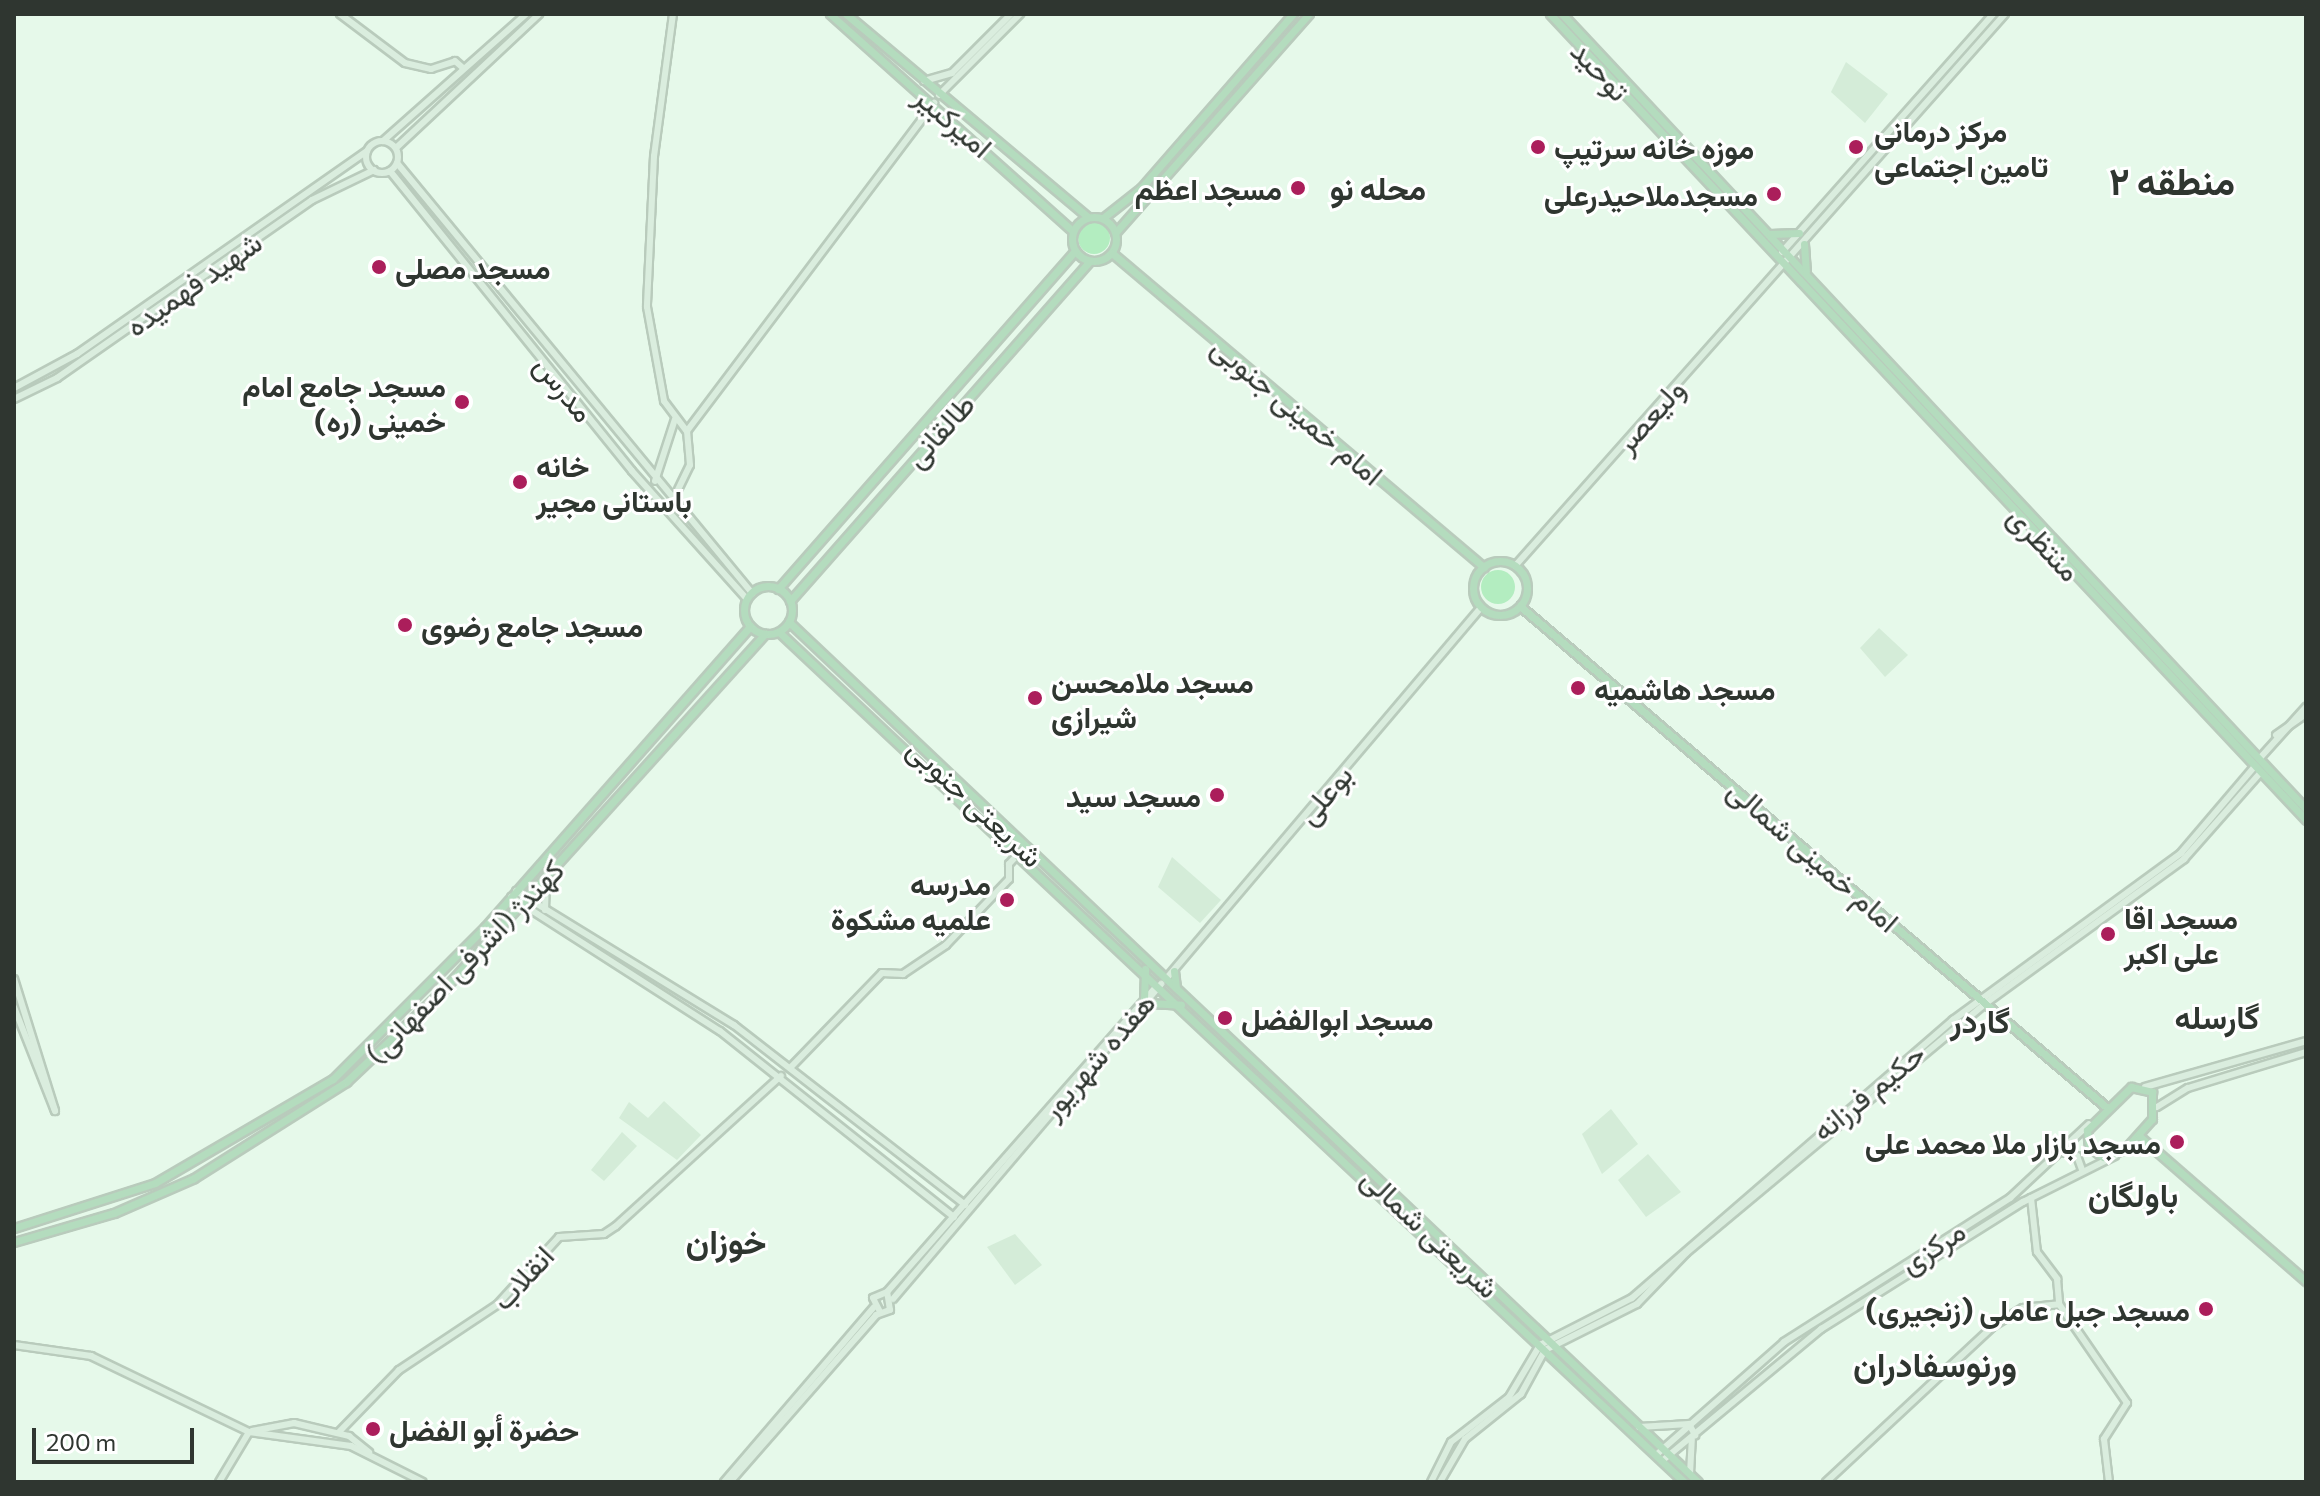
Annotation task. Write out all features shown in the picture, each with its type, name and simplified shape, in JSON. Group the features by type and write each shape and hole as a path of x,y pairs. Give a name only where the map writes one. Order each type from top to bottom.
{"main road":[{"path":"340,14 405,63 431,69 455,61 463,68"},
{"path":"396,148 397,163 390,171 374,170 367,151 383,141 526,14"},
{"path":"396,148 539,14"},
{"path":"672,502 690,465 687,431 664,401 647,307 673,14"},
{"name":"امیرکبیر","path":"830,14 1064,217 1073,231"},
{"name":"امیرکبیر","path":"846,14 1072,208 1088,217"},
{"path":"923,82 952,73 1011,14"},
{"path":"939,95 1020,14"},
{"path":"1293,14 1117,210 1103,218 1088,217 1073,231 1075,251 1090,261 1112,253 1116,232 1126,219 1309,14"},
{"name":"توحید","path":"1550,14 1791,258"},
{"name":"توحید","path":"1562,14 1599,61 1784,265"},
{"path":"1777,258 1993,14"},
{"name":"ولیعصر","path":"1515,566 2005,14"},
{"path":"1263,48 1272,55"},
{"path":"687,431 934,103"},
{"path":"383,141 396,148"},
{"name":"شهید فهمیده","path":"14,388 77,354 367,151"},
{"name":"مدرس","path":"397,163 750,596"},
{"name":"شهید فهمیده","path":"14,399 57,378 291,214 374,170"},
{"name":"مدرس","path":"390,171 555,375 750,596"},
{"path":"1825,203 1833,211"},
{"path":"286,206 291,214"},
{"path":"1064,217 1072,208"},
{"path":"1117,210 1126,219"},
{"path":"274,214 280,222"},
{"path":"1103,218 1116,232"},
{"path":"1767,233 1799,233"},
{"path":"1804,244 1808,277"},
{"name":"طالقانی","path":"778,589 1069,264 1075,251"},
{"name":"امام خمینی جنوبی","path":"1112,253 1484,567"},
{"name":"منتظری","path":"1791,258 2029,512 2259,766 2306,809"},
{"name":"طالقانی","path":"790,601 1090,261"},
{"path":"1069,264 1078,273"},
{"name":"منتظری","path":"1784,265 2022,519 2227,729"},
{"path":"555,375 562,367"},
{"path":"655,481 675,419"},
{"path":"2022,519 2029,512"},
{"path":"1515,566 1527,586 1520,606 1504,615 1481,608 1473,586 1484,567 1515,566"},
{"path":"747,628 765,634 779,632 789,622 790,601 778,589 750,596 747,628 754,640"},
{"name":"امام خمینی شمالی","path":"1520,606 2105,1106"},
{"name":"بوعلی","path":"1164,982 1481,608"},
{"name":"شریعتی جنوبی","path":"789,622 1164,982"},
{"name":"کهندژ (اشرفی اصفهانی)","path":"14,1228 155,1183 279,1116 393,1023 514,894 747,628"},
{"name":"شریعتی جنوبی","path":"779,632 1145,969 1164,982"},
{"name":"کهندژ (اشرفی اصفهانی)","path":"14,1242 150,1199 278,1130 416,1019 524,902 754,640 765,634"},
{"path":"2273,737 2306,707"},
{"path":"2273,737 2306,714"},
{"name":"حکیم فرزانه","path":"1545,1346 1637,1304 1760,1186 1983,1001 2181,853 2259,766 2273,737"},
{"name":"منتظری","path":"2259,766 2287,794 2306,820"},
{"path":"790,1068 882,973 903,974 946,945 1009,879 1009,864 1020,852"},
{"path":"544,913 546,876"},
{"path":"514,894 790,1068 965,1205"},
{"path":"544,913 781,1076 954,1217"},
{"path":"1145,969 1146,1002 1182,1005"},
{"path":"1174,971 1176,988"},
{"path":"14,979 55,1111 14,1007"},
{"name":"شریعتی شمالی","path":"1164,982 1176,988 1545,1346 1639,1427 1684,1482"},
{"name":"شریعتی شمالی","path":"1164,982 1182,1005 1545,1346 1662,1455 1698,1482"},
{"name":"هفده شهریور","path":"874,1307 874,1295 887,1292 1164,982"},
{"name":"هفده شهریور","path":"727,1482 893,1299 1146,1002"},
{"path":"2306,1041 2164,1082 2124,1090 2091,1121 2089,1147 2115,1156 2139,1136 2157,1107 2169,1096 2306,1052"},
{"name":"انقلاب","path":"339,1432 399,1370 497,1305 559,1237 604,1234 616,1226 781,1076"},
{"path":"2164,1082 2162,1092 2169,1096"},
{"path":"2145,1087 2157,1107"},
{"name":"مرکزی","path":"1662,1455 1689,1424 1814,1320 2028,1185 2091,1121"},
{"path":"2139,1136 2306,1281"},
{"path":"2060,1153 2076,1155 2082,1170"},
{"name":"مرکزی","path":"1662,1455 1694,1435 1821,1329 2012,1209 2082,1170 2115,1156"},
{"path":"938,1201 946,1193"},
{"path":"2031,1198 2029,1220 2041,1258 2057,1279 2059,1304 2127,1403 2104,1439 2109,1482"},
{"path":"2012,1209 2029,1220"},
{"path":"1976,1218 1981,1230"},
{"path":"887,1292 893,1299"},
{"path":"1826,1482 1992,1327 2023,1308 2059,1304"},
{"path":"727,1482 874,1307 880,1312"},
{"path":"14,1345 91,1356 249,1432 371,1455"},
{"path":"1431,1482 1451,1442 1509,1397 1545,1346"},
{"path":"1440,1482 1458,1448 1512,1405 1525,1372"},
{"path":"219,1482 249,1432 294,1423 339,1432 371,1455 423,1482"},
{"path":"1639,1427 1689,1424 1694,1435 1690,1474"},
{"path":"313,1443 317,1428"}],"shaded area":[{"path":"1846,62 1888,94 1865,123 1831,92"},
{"path":"1879,628 1908,655 1885,677 1860,648"},
{"path":"1172,857 1221,900 1200,923 1158,887"},
{"path":"664,1101 701,1135 677,1160 619,1118 629,1102 648,1118"},
{"path":"1611,1109 1638,1144 1602,1174 1582,1134"},
{"path":"622,1132 637,1146 604,1181 591,1170"},
{"path":"1648,1154 1681,1192 1646,1217 1618,1180"},
{"path":"1015,1234 1042,1265 1015,1285 987,1247"}],"green space":[{"path":"1094,222 1106,226 1110,238 1106,250 1094,254 1082,250 1078,238 1082,226"},
{"path":"1498,570 1510,575 1515,587 1510,599 1498,604 1486,599 1481,587 1486,575"}],"place":[{"name":"موزه خانه سرتیپ","path":"1538,147"},
{"name":"مرکز درمانی تامین اجتماعی","path":"1856,147"},
{"name":"مسجد اعظم","path":"1298,188"},
{"name":"مسجدملاحیدرعلی","path":"1774,194"},
{"name":"مسجد مصلی","path":"379,267"},
{"name":"مسجد جامع امام خمینی (ره)","path":"462,402"},
{"name":"خانه باستانی مجیر","path":"520,482"},
{"name":"مسجد جامع رضوی","path":"405,625"},
{"name":"مسجد هاشمیه","path":"1578,688"},
{"name":"مسجد ملامحسن شیرازی","path":"1035,698"},
{"name":"مسجد سید","path":"1217,795"},
{"name":"مدرسه علمیه مشکوة","path":"1007,900"},
{"name":"مسجد اقا علی اکبر","path":"2108,934"},
{"name":"مسجد ابوالفضل","path":"1225,1018"},
{"name":"مسجد بازار ملا محمد علی","path":"2177,1142"},
{"name":"مسجد جبل عاملی (زنجیری)","path":"2206,1309"},
{"name":"حضرة أبو الفضل","path":"373,1429"}],"district":[{"name":"منطقه ۲","path":"2172,180"},
{"name":"محله نو","path":"1378,187"},
{"name":"گارسله","path":"2217,1016"},
{"name":"گاردر","path":"1980,1020"},
{"name":"باولگان","path":"2133,1194"},
{"name":"خوزان","path":"726,1241"},
{"name":"ورنوسفادران","path":"1935,1364"}]}
